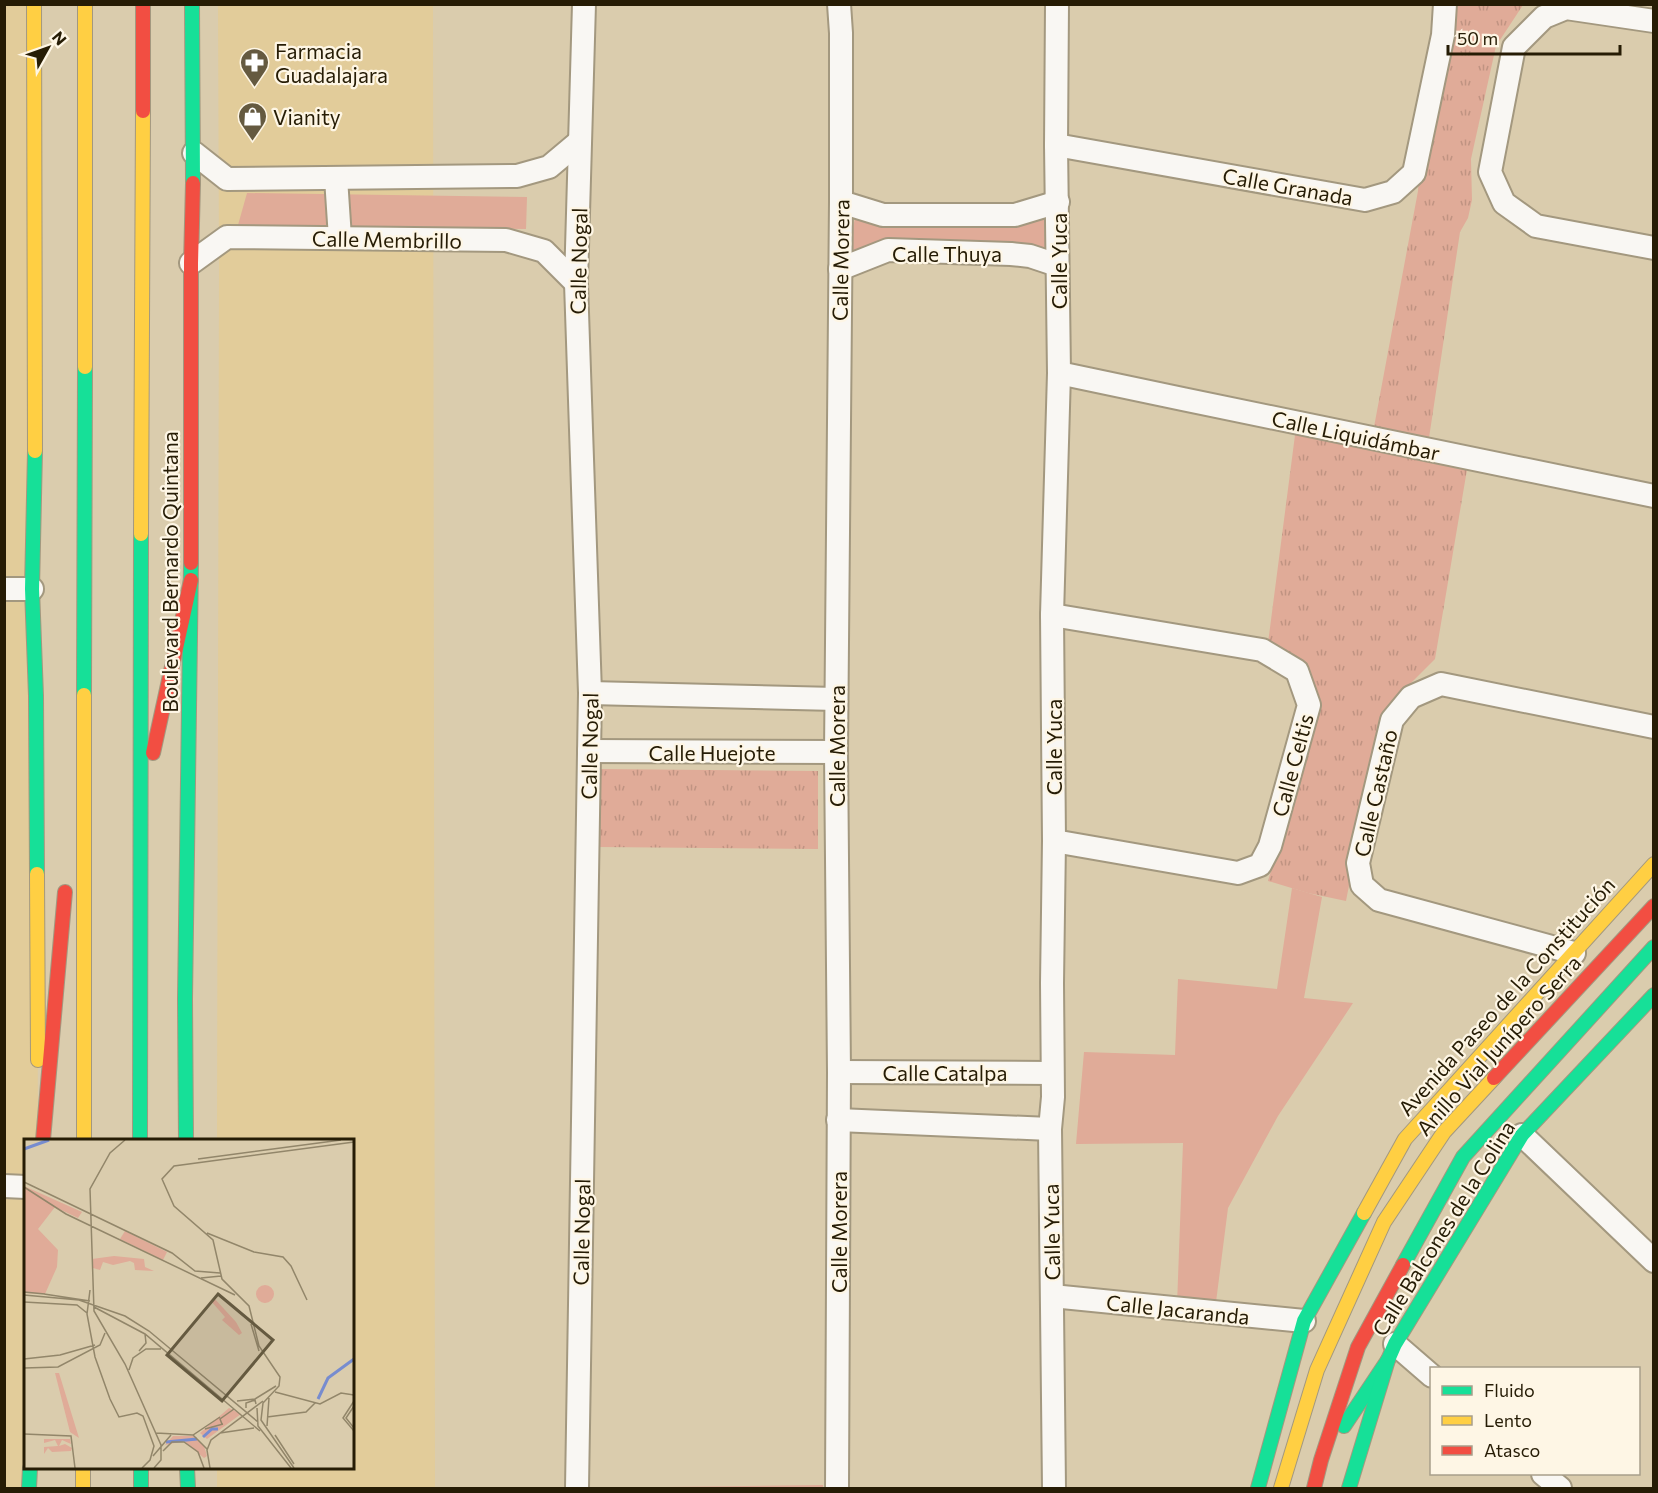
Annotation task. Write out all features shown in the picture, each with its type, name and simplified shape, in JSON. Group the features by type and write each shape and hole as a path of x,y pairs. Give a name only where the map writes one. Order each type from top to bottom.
{"main road":[{"path":"34,4 32,589 36,707 40,1139"},
{"path":"84,1139 85,4"},
{"name":"Boulevard Bernardo Quintana","path":"140,1139 143,4"},
{"name":"Boulevard Bernardo Quintana","path":"186,1139 185,999 191,580 191,263 194,153 192,4"},
{"path":"140,817 191,580"},
{"path":"70,832 84,678"},
{"name":"Avenida Paseo de la Constitución","path":"1258,1488 1304,1321 1405,1139 1653,864"},
{"path":"40,1139 66,879"},
{"name":"Anillo Vial Junípero Serra","path":"1281,1488 1317,1370 1383,1222 1444,1132 1653,906"},
{"path":"1314,1488 1358,1347 1463,1157 1653,947"},
{"name":"Calle Balcones de la Colina","path":"1349,1488 1392,1352 1522,1135 1650,988"},
{"path":"1598,1008 1626,995"},
{"path":"1329,1488 1321,1460 1392,1352"},
{"path":"29,1488 30,1469"},
{"path":"83,1488 84,1469"},
{"path":"141,1469 141,1488"},
{"path":"188,1469 188,1488"}],"street":[{"name":"Calle Nogal","path":"577,1488 590,693 576,283 584,4"},
{"name":"Calle Yuca","path":"1054,1488 1050,1128 1053,1097 1054,841 1052,615 1059,373 1057,4"},
{"name":"Calle Granada","path":"1056,145 1365,200 1393,192 1414,172 1443,35 1445,4"},
{"name":"Calle Morera","path":"837,1488 839,1072 836,699 841,202 841,33 838,5"},
{"path":"1653,21 1566,8 1544,16 1514,47 1490,172 1504,203 1536,226 1653,248"},
{"path":"194,153 227,179 517,176 549,167 580,141"},
{"path":"336,178 340,238"},
{"name":"Calle Thuya","path":"841,202 883,215 1015,215 1058,202"},
{"name":"Calle Membrillo","path":"191,263 227,237 506,240 544,252 576,283"},
{"name":"Calle Thuya","path":"840,269 888,250 1011,254 1030,256 1057,265"},
{"name":"Calle Liquidámbar","path":"1059,373 1653,495"},
{"path":"4,589 32,589"},
{"name":"Calle Celtis","path":"1052,615 1262,650 1297,671 1310,705 1270,846 1260,865 1238,873 1054,841"},
{"name":"Calle Castaño","path":"1574,953 1379,900 1362,885 1358,863 1392,720 1411,697 1441,684 1653,727"},
{"path":"590,693 836,699"},
{"name":"Calle Huejote","path":"589,751 836,752"},
{"name":"Calle Catalpa","path":"839,1072 1052,1072"},
{"path":"838,1120 1050,1128"},
{"path":"1522,1135 1653,1261"},
{"path":"4,1186 24,1187"},
{"name":"Calle Jacaranda","path":"1052,1296 1304,1321"},
{"path":"1392,1352 1430,1375"},
{"path":"1545,1475 1560,1488"}],"shaded area":[{"path":"34,4 38,1139 24,1139 24,1469 26,1469 29,1488 5,1488 4,5"},
{"path":"218,5 433,5 435,1488 217,1488 217,1469 354,1469 354,1139 217,1139"}],"green space":[{"path":"1450,5 1523,5 1496,46 1471,159 1472,200 1468,218 1460,232 1429,438 1471,446 1435,659 1383,711 1346,901 1268,881 1312,705 1268,643 1298,412 1374,427"},
{"path":"247,193 527,197 526,229 238,225"},
{"path":"855,218 893,226 1044,218 1046,255 847,258"},
{"path":"598,769 818,771 818,849 598,847"},
{"path":"1292,888 1322,897 1304,998 1353,1003 1278,1116 1228,1208 1215,1310 1177,1305 1183,1143 1076,1144 1084,1052 1175,1055 1178,979 1277,989"},
{"path":"823,1485 823,1488 585,1488"}],"traffic: fast":[{"path":"192,4 193,183"},
{"path":"84,695 85,367"},
{"path":"35,451 32,589 36,696 37,874"},
{"path":"140,1139 141,534"},
{"path":"186,1139 185,999 191,563"},
{"path":"1403,1265 1463,1157 1654,947"},
{"path":"1349,1488 1395,1344 1522,1135 1654,995"},
{"path":"1258,1488 1304,1321 1364,1213"},
{"path":"1344,1426 1388,1360"},
{"path":"29,1488 30,1469"},
{"path":"141,1469 141,1488"},
{"path":"187,1469 188,1488"}],"traffic: slow":[{"path":"34,4 35,451"},
{"path":"85,4 85,367"},
{"path":"141,534 143,111"},
{"path":"84,695 84,1139"},
{"path":"1364,1213 1405,1139 1654,864"},
{"path":"37,874 38,1060"},
{"path":"1281,1488 1317,1370 1384,1222 1444,1132 1494,1078"},
{"path":"83,1469 83,1488"}],"traffic: jam":[{"path":"143,4 143,111"},
{"path":"191,563 193,183"},
{"path":"153,753 191,580"},
{"path":"43,1139 65,892"},
{"path":"1494,1078 1654,906"},
{"path":"1314,1488 1358,1347 1403,1265"}],"place":[{"name":"Farmacia Guadalajara","path":"254,88"},
{"name":"Vianity","path":"252,142"}]}
